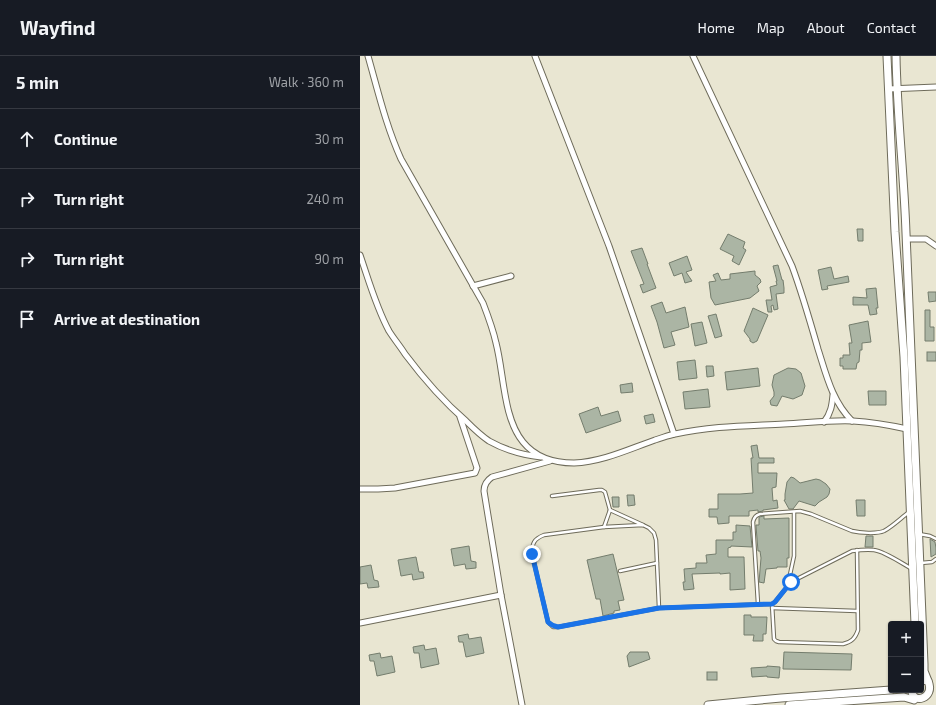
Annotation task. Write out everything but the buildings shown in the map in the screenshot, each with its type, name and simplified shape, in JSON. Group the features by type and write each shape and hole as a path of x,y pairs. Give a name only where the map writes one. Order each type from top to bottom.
{"main road":[{"path":"789,705 856,703 904,697 923,704 931,701 934,696 934,690 924,671 919,534 914,511 907,429 904,357 895,232 887,56"},
{"path":"896,56 896,88 906,239 914,511 913,570 915,621"},
{"path":"708,705 888,690"},
{"path":"912,693 917,702"}],"street":[{"path":"368,56 392,137 401,159 483,303 496,343 510,413 516,430 522,441 531,450 550,461"},
{"path":"535,56 609,246 674,434"},
{"path":"693,56 792,266 833,394 841,408 852,421"},
{"path":"888,89 936,87"},
{"path":"906,239 926,239 936,246"},
{"path":"360,255 375,302 390,333 421,374 460,416 488,440 500,447 522,454 543,457"},
{"path":"473,286 511,276"},
{"path":"824,422 832,408 833,394"},
{"path":"360,489 395,488 475,473 477,468 460,416"},
{"path":"522,705 501,595 484,491 484,486 488,479 550,461 574,463 602,459 674,434 704,429 731,426 852,421 884,424 907,429"},
{"path":"360,623 501,595"}],"lane":[{"path":"552,496 602,490 605,492 610,510 604,527"},
{"path":"610,510 649,528 654,533 656,540 659,608"},
{"path":"758,604 753,522 756,515 800,512 811,514 852,531 878,533 914,511"},
{"path":"788,584 794,556 794,512"},
{"path":"643,525 604,527 544,535 535,540 532,546 532,554 548,622 550,625 558,627 659,608 772,604 791,582 852,551 857,550 874,550 880,552 913,570"},
{"path":"919,534 936,539"},
{"path":"772,604 774,639 776,642 843,644 853,640 858,630 857,550"},
{"path":"920,563 932,562 936,559"},
{"path":"620,571 657,563"},
{"path":"772,608 858,611"}],"route":[{"path":"532,554 548,622 550,625 558,627 659,608 772,604 791,582"}]}
